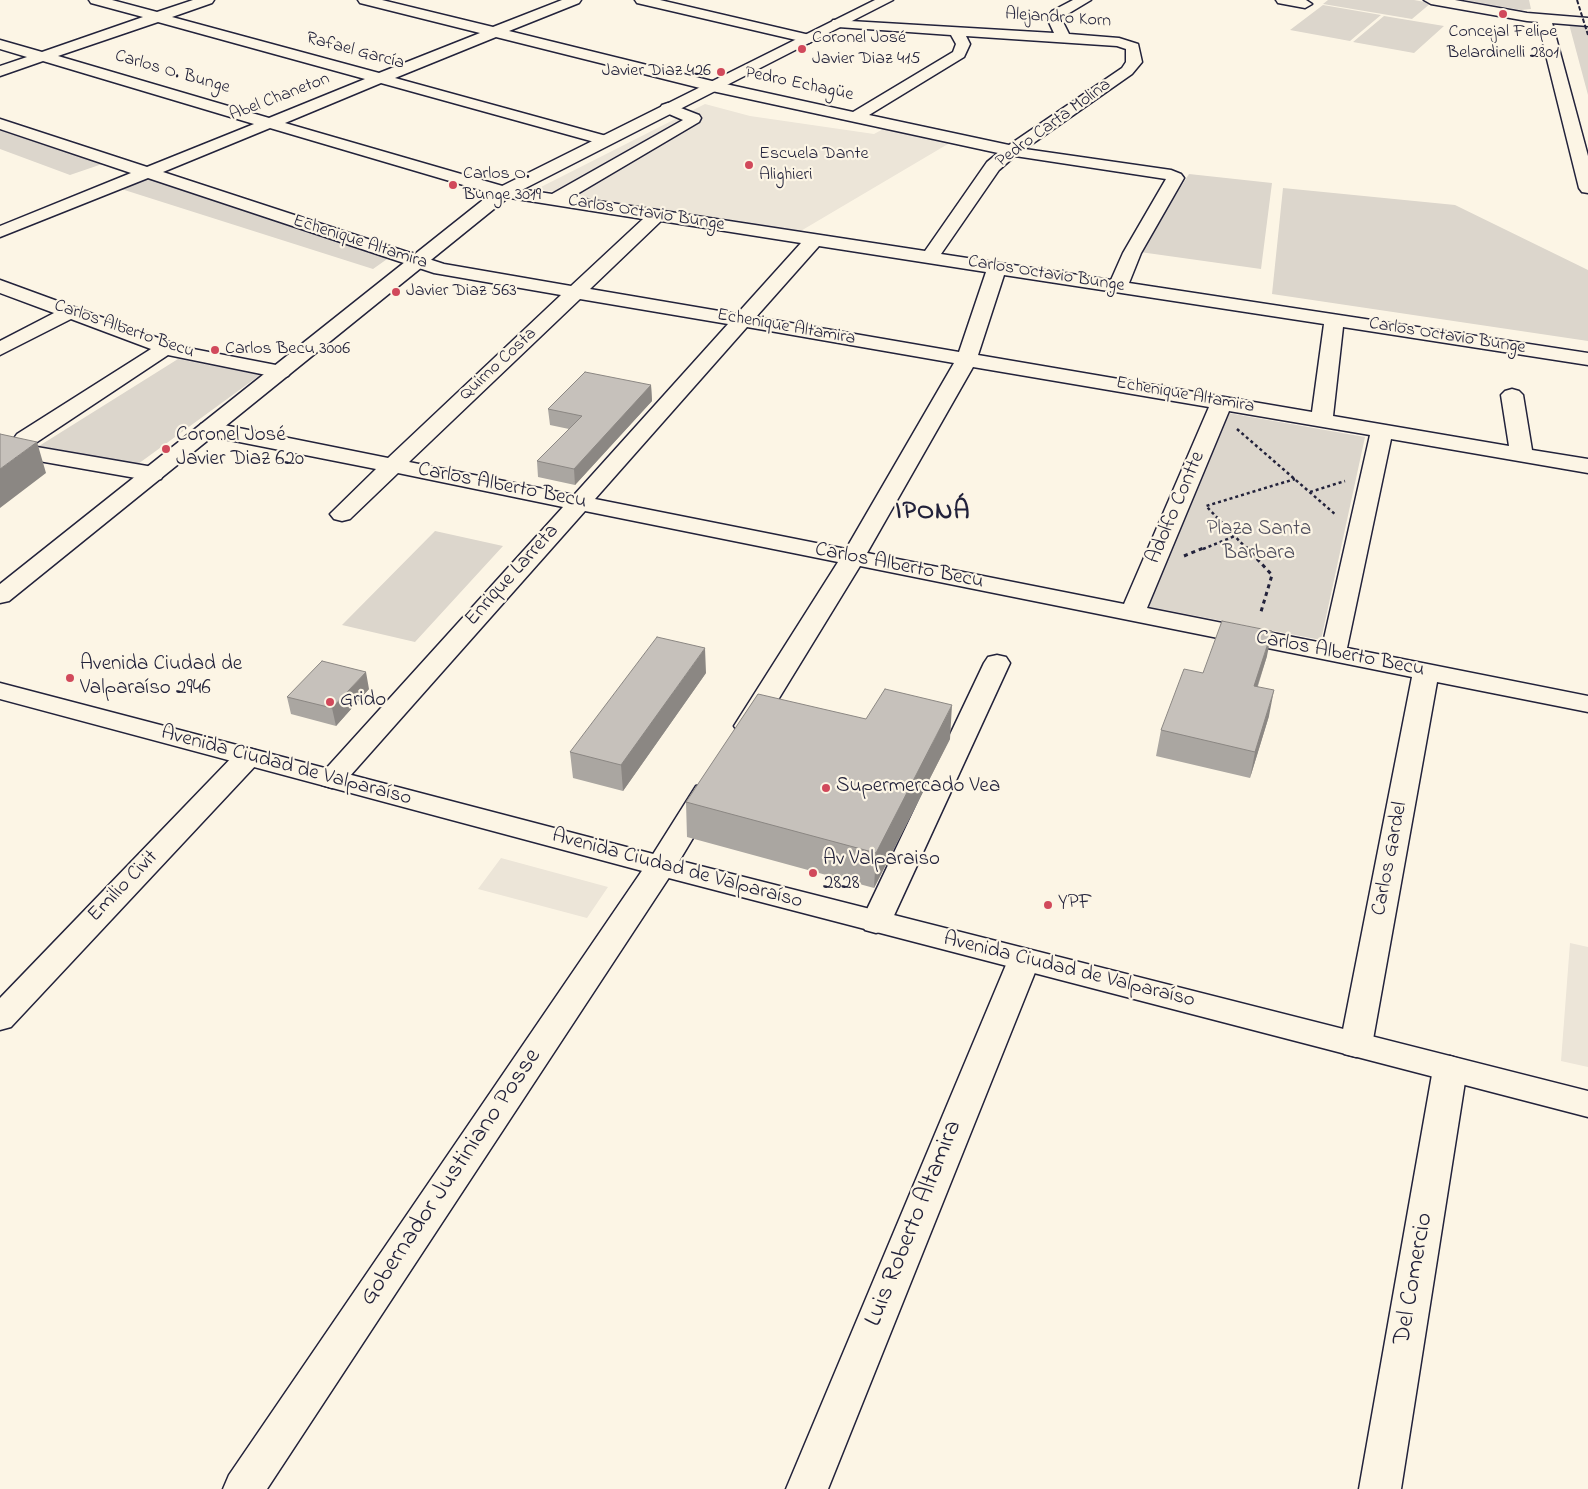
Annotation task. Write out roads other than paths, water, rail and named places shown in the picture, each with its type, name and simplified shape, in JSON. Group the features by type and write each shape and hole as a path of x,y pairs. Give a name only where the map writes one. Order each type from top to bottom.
{"street":[{"name":"Rafael García","path":"96,0 604,140"},
{"path":"0,71 207,0"},
{"name":"Pedro Echagüe","path":"365,0 712,86 1011,151 1171,175 1175,178 1132,253 1118,286"},
{"name":"Abel Chaneton","path":"0,232 574,0"},
{"path":"642,0 808,38"},
{"path":"0,596 418,263 504,192 604,140 886,0"},
{"path":"1063,38 1054,18 1057,14 1084,0"},
{"path":"1283,0 1305,4"},
{"path":"1431,0 1544,19 1588,22"},
{"path":"1540,0 1588,188"},
{"path":"696,13 718,3"},
{"name":"Alejandro Korn","path":"838,23 1126,43"},
{"path":"855,117 959,54 963,44 957,32"},
{"name":"Pedro Carta Molina","path":"930,257 986,175 1011,151 1132,67 1133,47 1126,43"},
{"name":"Carlos O. Bunge","path":"0,44 504,192"},
{"path":"554,200 691,122 693,118 668,108"},
{"name":"Echenique Altamira","path":"0,124 418,263 967,359 1219,407 1322,420 1588,466"},
{"name":"Carlos Octavio Bunge","path":"504,192 1588,359"},
{"name":"Quirno Costa","path":"342,514 657,215"},
{"name":"Enrique Larreta","path":"332,779 814,240"},
{"path":"738,741 852,557 967,359 997,268"},
{"name":"Carlos Alberto Becu","path":"0,286 166,348 280,372"},
{"path":"0,349 70,312"},
{"path":"1322,420 1334,320"},
{"path":"153,474 24,452 18,448 25,439 166,348"},
{"path":"1512,395 1522,455"},
{"name":"Adolfo Contte","path":"1133,613 1219,407"},
{"name":"Carlos Alberto Becu","path":"210,429 1588,704"},
{"path":"1333,654 1382,430"},
{"path":"876,922 997,663"},
{"name":"Carlos Gardel","path":"1356,1045 1426,672"},
{"name":"Avenida Ciudad de Valparaíso","path":"0,691 876,922 1588,1104"},
{"name":"Emilio Civit","path":"0,1018 248,757"},
{"path":"661,866 718,774"},
{"name":"Gobernador Justiniano Posse","path":"244,1489 661,866"},
{"name":"Luis Roberto Altamira","path":"807,1489 1024,960"},
{"name":"Del Comercio","path":"1380,1489 1450,1070"}],"railway":[{"path":"1577,0 1588,35"}],"place":[{"name":"Concejal Felipe Belardinelli 2801","path":"1503,14"},
{"name":"Coronel José Javier Diaz 415","path":"802,49"},
{"name":"Javier Diaz 426","path":"721,72"},
{"name":"Escuela Dante Alighieri","path":"749,165"},
{"name":"Carlos O. Bunge 3019","path":"453,185"},
{"name":"Javier Diaz 563","path":"396,292"},
{"name":"Carlos Becu 3006","path":"215,350"},
{"name":"Coronel José Javier Diaz 620","path":"166,449"},
{"name":"Avenida Ciudad de Valparaíso 2946","path":"70,678"},
{"name":"Grido","path":"330,702"},
{"name":"Supermercado Vea","path":"826,788"},
{"name":"Av Valparaiso 2828","path":"813,873"},
{"name":"YPF","path":"1048,905"}],"district":[{"name":"IPONÁ","path":"933,514"}],"park label":[{"name":"Plaza Santa Barbara","path":"1259,543"}]}
